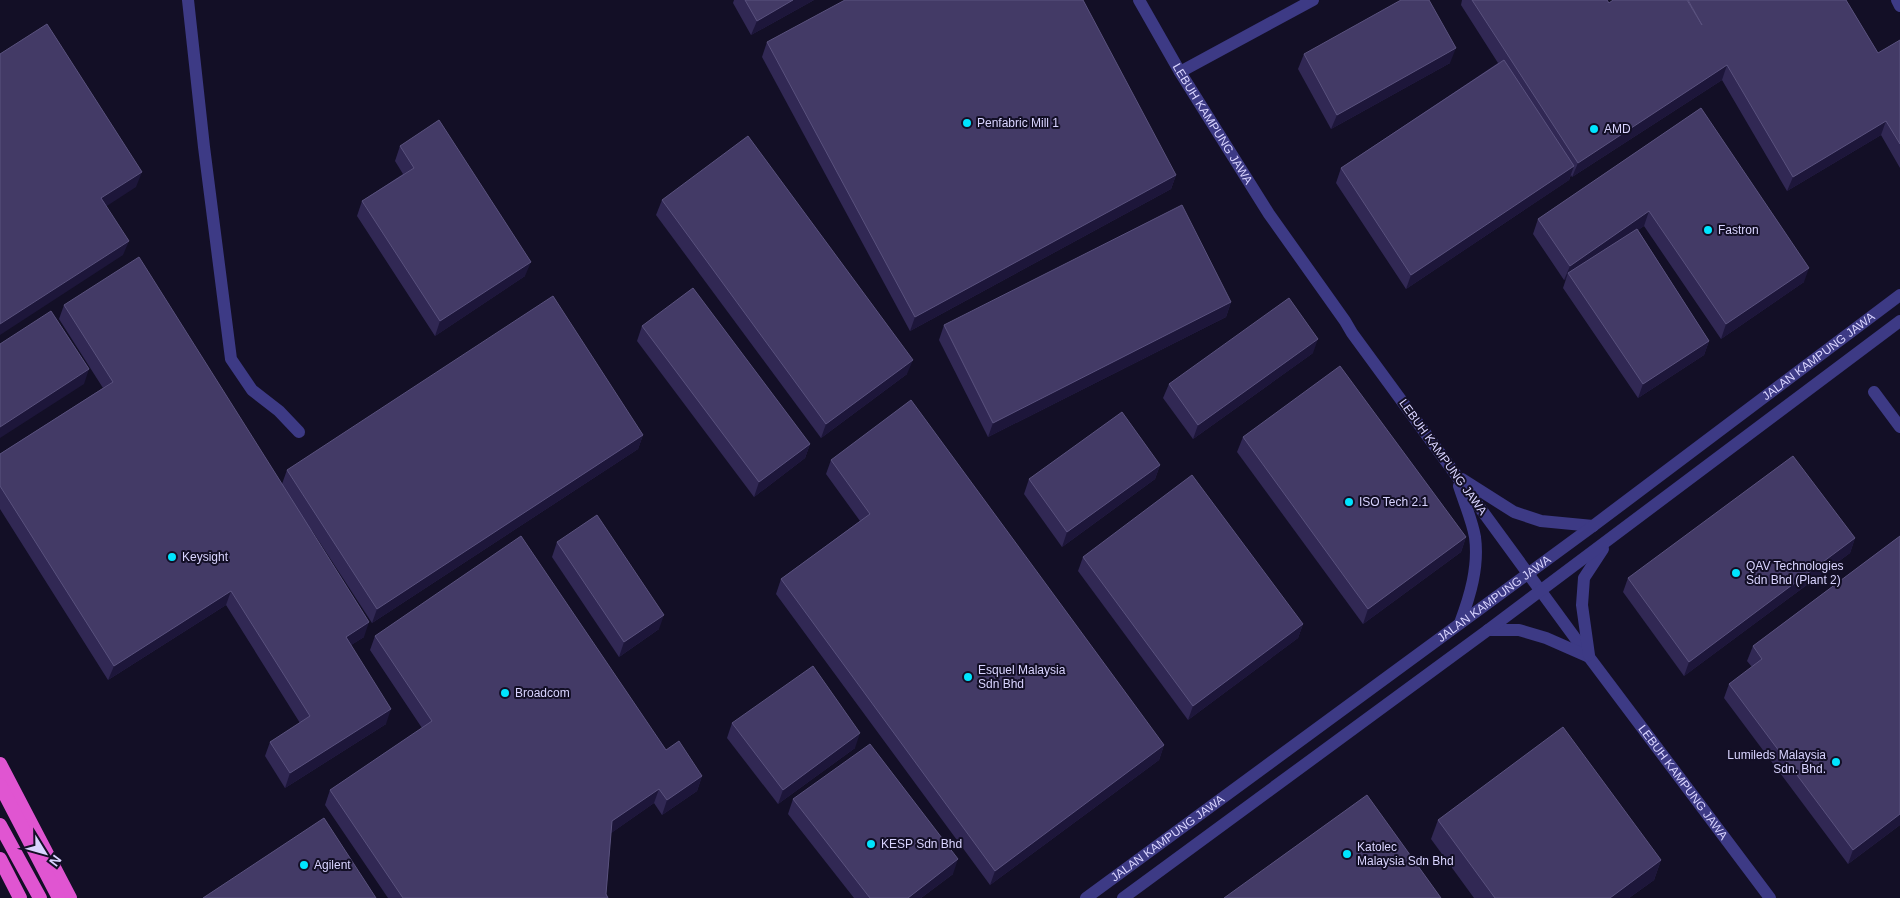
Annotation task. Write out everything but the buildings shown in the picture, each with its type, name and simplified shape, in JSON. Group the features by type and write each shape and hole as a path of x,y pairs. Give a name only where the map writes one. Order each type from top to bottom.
{"highway":[{"path":"0,764 70,898"},
{"path":"0,785 59,898"},
{"path":"0,825 40,898"},
{"path":"0,859 20,898"}],"street":[{"path":"188,0 231,359 252,390 279,411 299,432"},
{"name":"LEBUH KAMPUNG JAWA","path":"1140,0 1180,72 1269,214 1345,320 1352,333 1589,658 1770,898"},
{"path":"1180,72 1313,0"},
{"path":"1897,0 1900,6"},
{"name":"JALAN KAMPUNG JAWA","path":"1086,898 1593,526 1900,295"},
{"name":"JALAN KAMPUNG JAWA","path":"1123,898 1488,630 1900,321"},
{"path":"1874,392 1900,427"},
{"path":"1456,475 1514,512 1541,521 1593,526"},
{"path":"1456,475 1474,537 1476,566 1469,599 1460,623"},
{"path":"1589,658 1582,605 1584,578 1608,540"},
{"path":"1488,630 1519,630 1537,635 1589,658"}],"place":[{"name":"Penfabric Mill 1","path":"967,123"},
{"name":"AMD","path":"1594,129"},
{"name":"Fastron","path":"1708,230"},
{"name":"ISO Tech 2.1","path":"1349,502"},
{"name":"Keysight","path":"172,557"},
{"name":"QAV Technologies Sdn Bhd (Plant 2)","path":"1736,573"},
{"name":"Esquel Malaysia Sdn Bhd","path":"968,677"},
{"name":"Broadcom","path":"505,693"},
{"name":"Lumileds Malaysia Sdn. Bhd.","path":"1836,762"},
{"name":"KESP Sdn Bhd","path":"871,844"},
{"name":"Katolec Malaysia Sdn Bhd","path":"1347,854"},
{"name":"Agilent","path":"304,865"}]}
